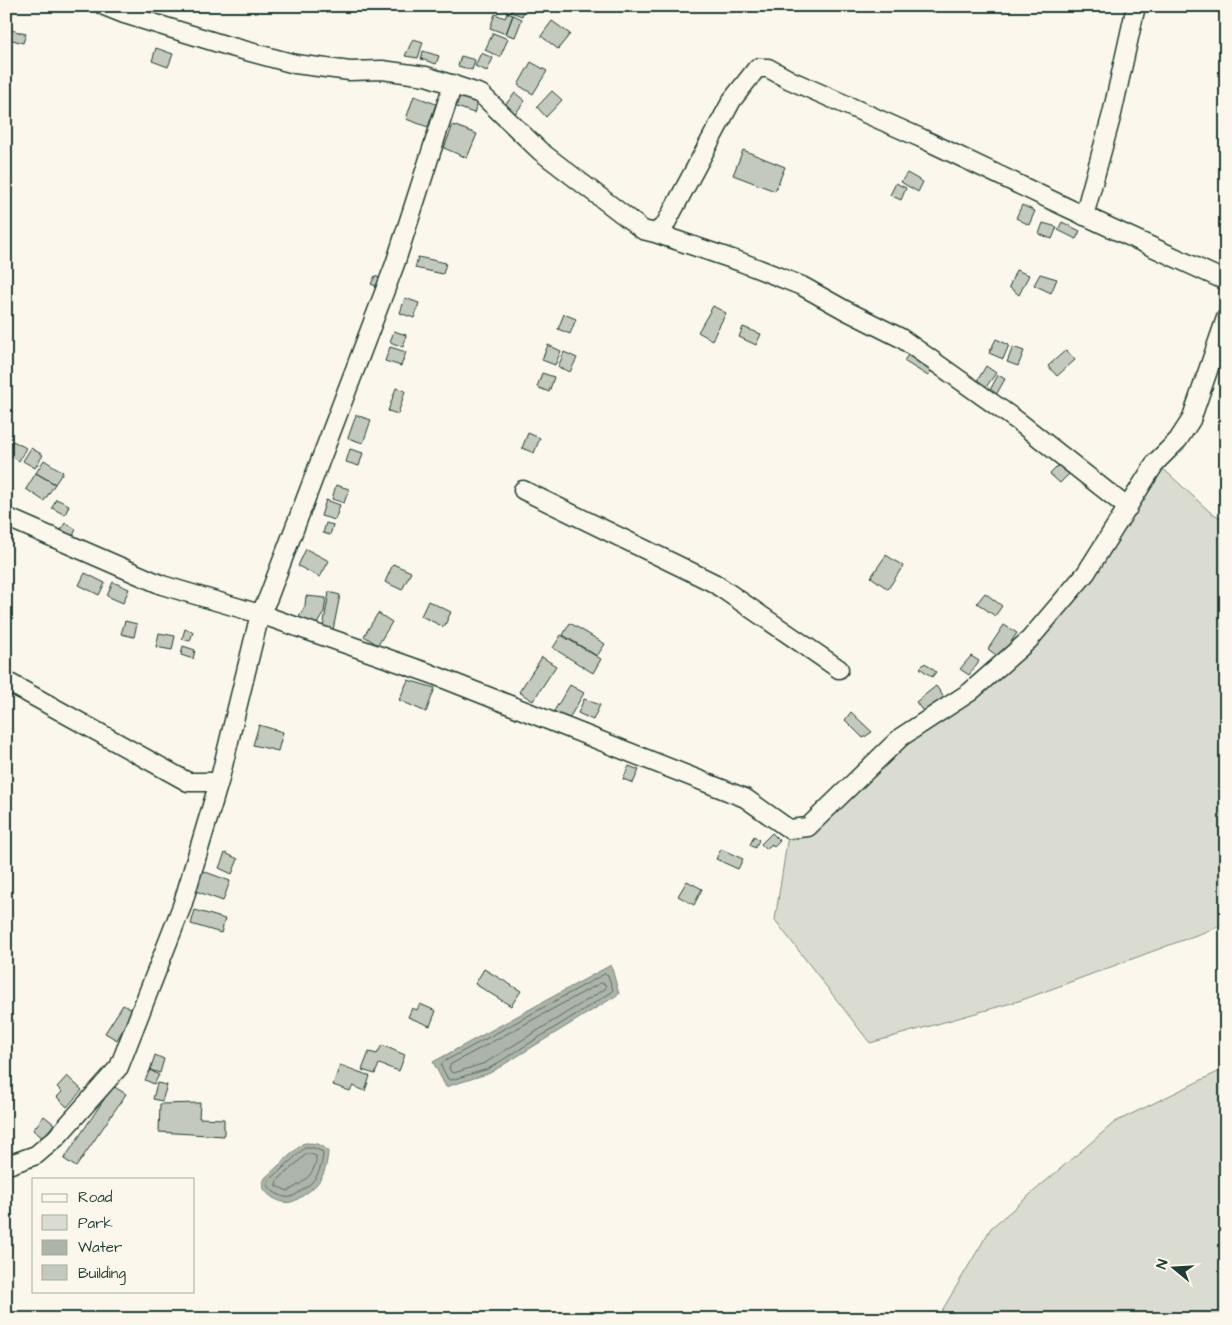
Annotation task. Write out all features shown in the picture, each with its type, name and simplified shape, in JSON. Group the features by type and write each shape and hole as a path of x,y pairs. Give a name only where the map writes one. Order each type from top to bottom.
{"street":[{"path":"104,6 228,46 295,64 350,71 382,70 426,76 481,94 540,151 643,230 741,262 802,286 901,338 1019,422 1128,508"},
{"path":"1084,216 1112,114 1136,6"},
{"path":"655,233 665,225 732,100 757,68 768,68 790,80 921,138 1084,216 1224,277"},
{"path":"6,1163 11,1164 36,1155 56,1138 119,1067 182,906 219,782 260,614 268,598 396,264 453,84"},
{"path":"6,517 162,585 260,614 429,673 745,798 789,829 808,827 901,737 970,692 1029,640 1086,573 1156,462 1178,440 1191,420 1226,318"},
{"path":"524,490 714,583 839,669"},
{"path":"6,681 188,782 219,782"}],"green space":[{"path":"1156,462 1210,512 1226,521 1226,924 1022,1000 870,1043 775,920 789,829 808,827 1029,640"},
{"path":"1226,1068 1226,1319 937,1319 991,1228 1115,1122"}],"water":[{"path":"611,965 619,994 490,1073 446,1087 433,1062"},
{"path":"305,1143 321,1146 328,1152 326,1166 318,1183 301,1197 287,1203 270,1196 264,1189 265,1178"}],"building":[{"path":"503,6 513,6 511,12 502,9"},
{"path":"513,6 526,6 522,16 511,12"},
{"path":"507,13 513,15 506,34 490,28 495,14 505,18"},
{"path":"513,15 522,19 515,37 506,34"},
{"path":"552,21 570,34 558,49 541,36"},
{"path":"11,30 26,34 23,43 9,39"},
{"path":"493,33 508,39 500,57 485,50"},
{"path":"413,39 423,42 418,58 405,56"},
{"path":"156,48 173,54 168,67 152,61"},
{"path":"423,51 439,56 436,64 421,59"},
{"path":"481,53 493,58 487,71 475,66"},
{"path":"461,56 475,60 472,70 458,66"},
{"path":"531,62 547,71 533,94 518,85"},
{"path":"552,91 562,100 546,117 537,107"},
{"path":"515,93 525,101 515,114 505,105"},
{"path":"458,95 478,102 474,113 454,106"},
{"path":"414,96 436,104 428,127 406,119"},
{"path":"453,125 477,134 467,158 444,148"},
{"path":"743,150 785,167 775,191 733,175"},
{"path":"907,173 923,182 918,192 901,182"},
{"path":"896,183 906,188 901,200 890,195"},
{"path":"1022,205 1035,211 1029,225 1016,218"},
{"path":"1062,222 1080,231 1076,239 1058,230"},
{"path":"1043,223 1057,227 1052,239 1039,234"},
{"path":"418,257 446,263 443,274 415,268"},
{"path":"1016,270 1029,275 1019,295 1009,287"},
{"path":"1040,274 1057,279 1051,293 1034,285"},
{"path":"375,276 384,280 381,288 371,284"},
{"path":"405,298 419,303 414,318 400,313"},
{"path":"713,306 726,313 712,340 698,332"},
{"path":"564,314 576,319 570,334 558,329"},
{"path":"743,327 761,334 756,345 739,337"},
{"path":"394,331 406,335 403,347 390,342"},
{"path":"996,339 1009,345 1003,359 989,353"},
{"path":"548,345 561,351 555,365 542,360"},
{"path":"390,347 406,352 401,366 385,361"},
{"path":"1013,347 1024,351 1018,366 1007,362"},
{"path":"1066,350 1075,360 1057,376 1048,366"},
{"path":"564,352 577,358 570,372 558,367"},
{"path":"909,353 933,368 928,376 904,361"},
{"path":"986,366 996,373 986,387 977,381"},
{"path":"542,373 554,377 549,392 537,387"},
{"path":"998,375 1005,379 996,395 989,392"},
{"path":"396,388 405,391 398,414 388,411"},
{"path":"356,415 371,420 363,443 348,438"},
{"path":"528,433 540,438 534,453 522,448"},
{"path":"13,441 26,448 19,461 6,453"},
{"path":"31,448 43,455 35,468 23,461"},
{"path":"350,449 363,453 359,466 346,462"},
{"path":"44,460 63,472 55,484 36,473"},
{"path":"1059,465 1069,474 1060,483 1050,474"},
{"path":"36,473 55,484 44,501 26,489"},
{"path":"336,485 349,489 344,503 332,499"},
{"path":"56,499 69,505 65,515 52,508"},
{"path":"326,500 340,505 335,520 321,516"},
{"path":"65,523 76,529 73,536 61,530"},
{"path":"326,523 333,525 330,535 323,533"},
{"path":"306,549 329,561 320,577 298,566"},
{"path":"886,555 903,566 888,589 871,577"},
{"path":"393,564 411,572 402,590 385,582"},
{"path":"85,573 105,583 99,595 79,585"},
{"path":"113,582 129,589 123,603 107,596"},
{"path":"329,592 340,595 333,630 323,628"},
{"path":"985,593 1002,606 995,616 977,603"},
{"path":"306,596 326,598 324,612 317,624 298,619 305,606"},
{"path":"428,601 451,612 444,627 421,616"},
{"path":"378,613 392,622 378,645 364,636"},
{"path":"125,621 137,624 134,637 121,634"},
{"path":"570,623 605,644 597,656 563,635"},
{"path":"1004,625 1017,633 1000,658 988,649"},
{"path":"185,629 193,632 190,641 182,639"},
{"path":"159,633 175,636 172,650 156,647"},
{"path":"561,635 601,659 593,673 553,648"},
{"path":"183,646 195,650 193,659 181,655"},
{"path":"971,656 979,661 969,675 960,669"},
{"path":"542,657 556,666 533,701 519,692"},
{"path":"925,663 936,672 932,677 920,668"},
{"path":"408,680 435,688 426,712 399,700"},
{"path":"570,685 584,693 568,720 554,711"},
{"path":"936,686 945,699 925,714 916,702"},
{"path":"584,699 600,705 593,720 578,713"},
{"path":"851,712 872,732 863,738 845,720"},
{"path":"259,725 283,732 278,751 253,745"},
{"path":"629,766 639,770 633,783 623,779"},
{"path":"772,833 780,841 774,847 772,844 766,849 761,844"},
{"path":"754,836 759,840 755,848 750,845"},
{"path":"721,849 743,859 738,869 716,859"},
{"path":"225,853 238,859 232,874 219,868"},
{"path":"200,870 230,881 223,901 193,890"},
{"path":"687,881 702,889 694,905 678,896"},
{"path":"195,910 225,919 221,933 191,924"},
{"path":"484,969 521,991 511,1006 475,984"},
{"path":"420,1004 436,1011 430,1026 408,1017 412,1008 417,1010"},
{"path":"123,1005 134,1011 117,1040 105,1033"},
{"path":"382,1045 405,1055 399,1071 379,1064 375,1074 362,1070 369,1052 377,1054"},
{"path":"155,1055 164,1059 160,1073 150,1070"},
{"path":"340,1065 370,1076 365,1091 353,1086 350,1091 333,1085"},
{"path":"150,1070 159,1075 154,1084 145,1080"},
{"path":"67,1076 82,1090 67,1107 57,1097 62,1092 57,1087"},
{"path":"157,1083 167,1085 162,1101 153,1099"},
{"path":"113,1086 126,1094 76,1167 64,1159"},
{"path":"200,1103 199,1118 224,1119 224,1136 159,1132 160,1104"},
{"path":"44,1116 54,1124 43,1138 33,1130"}]}
